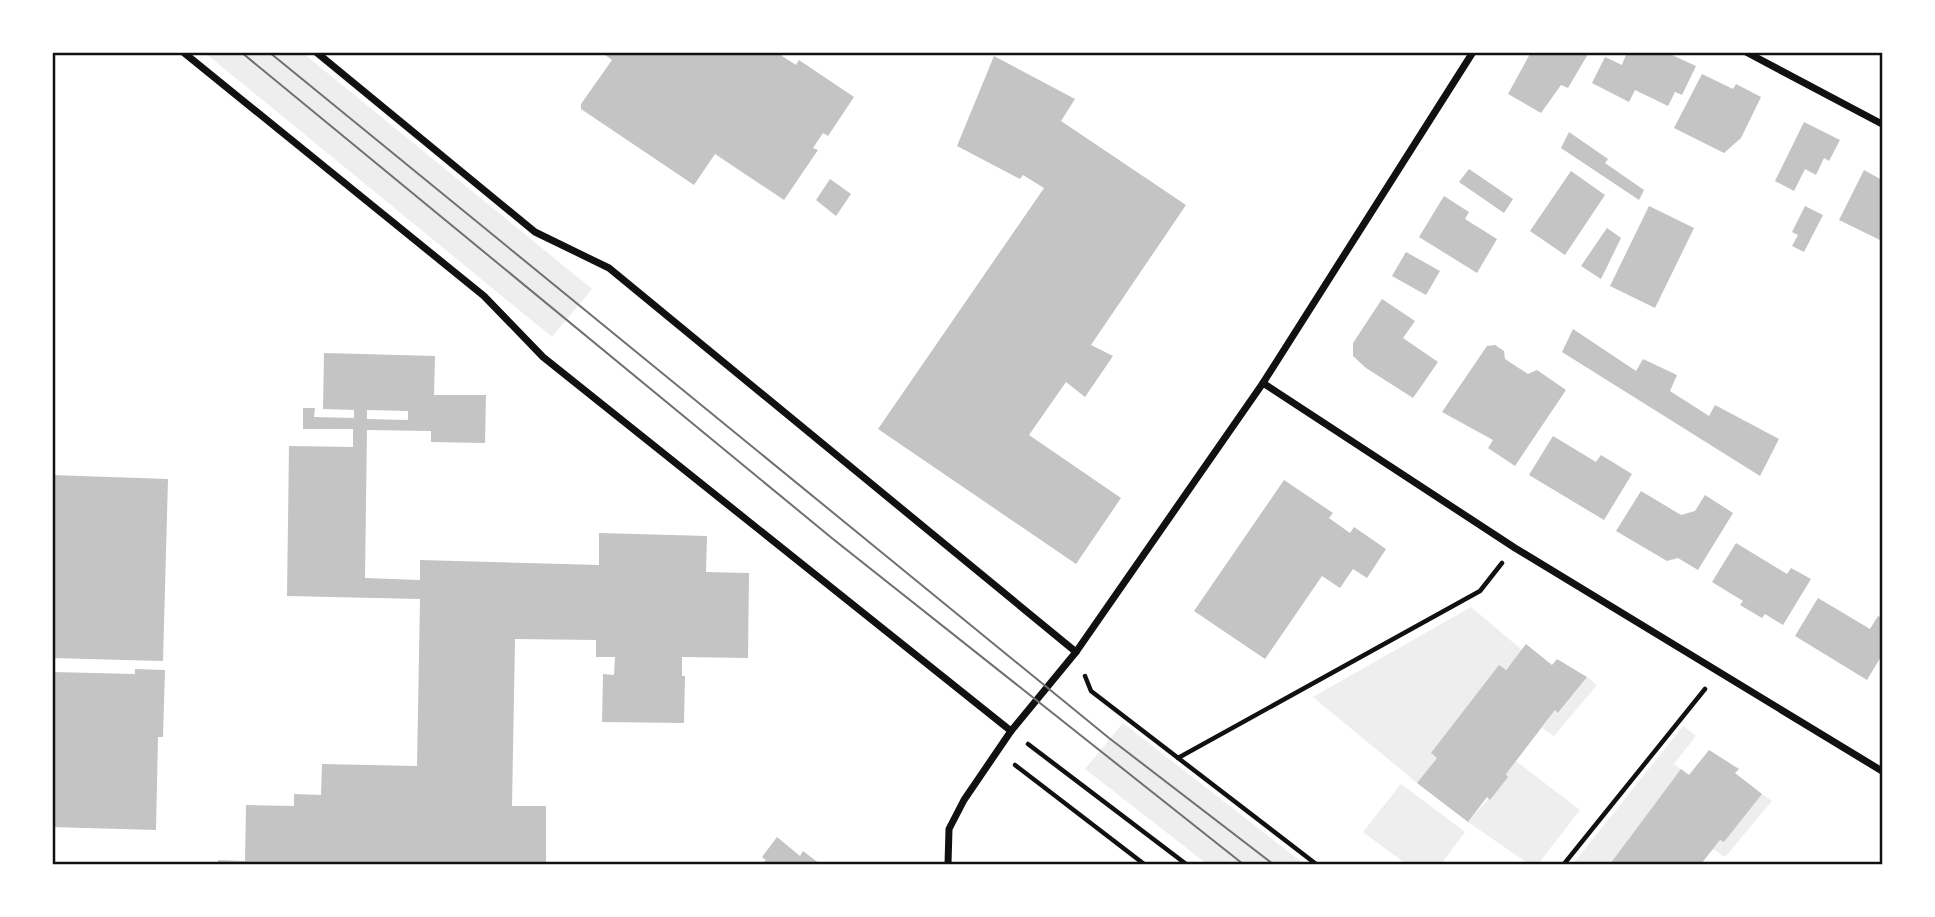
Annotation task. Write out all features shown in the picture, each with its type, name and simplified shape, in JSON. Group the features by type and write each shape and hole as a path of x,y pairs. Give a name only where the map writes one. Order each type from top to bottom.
{"street":[{"path":"184,52 484,296 543,357 1010,731"},
{"path":"316,52 535,232 609,268 1076,652"},
{"path":"948,864 949,829 996,750 1076,652 1263,383 1473,52"},
{"path":"1746,52 1882,124"},
{"path":"1263,383 1515,548 1882,771"}],"path":[{"path":"1178,758 1480,591 1515,548"},
{"path":"1076,652 1091,691 1316,864"},
{"path":"1564,864 1718,672"},
{"path":"1010,731 1186,864"},
{"path":"996,750 1144,864"}],"shaded area":[{"path":"205,53 303,53 592,289 552,337"},
{"path":"1471,607 1522,650 1432,754 1437,758 1417,783 1313,697"},
{"path":"1587,677 1597,685 1554,736 1542,728 1555,710 1559,713"},
{"path":"1123,723 1304,864 1207,864 1085,769"},
{"path":"1683,726 1696,736 1674,764 1681,769 1610,864 1573,864"},
{"path":"1516,761 1580,810 1538,864 1529,864 1468,822 1508,777 1506,774"},
{"path":"1401,784 1465,832 1441,864 1406,864 1363,832"},
{"path":"1762,794 1772,801 1725,857 1713,849 1720,840 1724,842"}],"building":[{"path":"601,52 784,52 782,56 796,65 799,60 854,97 828,136 823,133 813,148 818,150 784,200 715,154 694,185 581,109 581,104 612,60"},
{"path":"1531,52 1588,54 1568,88 1561,85 1541,113 1508,94"},
{"path":"1627,52 1673,52 1672,55 1696,66 1682,95 1675,92 1668,106 1635,90 1629,102 1592,83 1605,57 1622,65"},
{"path":"994,56 1075,99 1061,121 1186,205 1091,345 1113,356 1085,397 1066,382 1029,435 1121,498 1076,564 878,429 1044,188 1023,175 1020,179 957,146"},
{"path":"1702,74 1733,89 1736,84 1761,97 1741,138 1724,153 1674,128"},
{"path":"1804,122 1840,140 1829,161 1824,158 1816,175 1805,169 1794,191 1775,181"},
{"path":"1569,132 1608,159 1605,163 1644,190 1639,200 1561,148"},
{"path":"1469,169 1513,199 1504,213 1459,182"},
{"path":"1864,170 1882,180 1882,241 1839,220"},
{"path":"1571,171 1605,195 1565,255 1530,231"},
{"path":"830,179 851,194 836,216 816,200"},
{"path":"1444,196 1469,212 1465,219 1497,239 1477,273 1419,237"},
{"path":"1649,206 1694,228 1655,308 1610,286"},
{"path":"1805,206 1823,215 1804,252 1792,246 1798,235 1792,232"},
{"path":"1607,228 1621,238 1601,279 1581,266"},
{"path":"1406,252 1440,271 1426,295 1392,276"},
{"path":"1382,299 1415,321 1403,338 1438,362 1413,398 1366,368 1353,356 1353,343"},
{"path":"1573,329 1636,371 1643,359 1677,375 1670,391 1709,416 1715,405 1779,439 1760,476 1562,352"},
{"path":"1495,345 1504,351 1505,359 1528,374 1537,370 1566,390 1515,466 1488,448 1493,440 1442,412 1487,346"},
{"path":"324,353 435,356 434,395 486,395 485,443 431,442 431,431 367,430 365,578 420,580 420,560 599,565 599,533 707,536 706,572 749,573 748,658 682,657 682,676 685,676 684,723 602,722 603,674 614,675 615,657 596,657 596,640 515,639 512,806 546,806 546,864 218,864 218,860 245,861 246,805 294,806 294,794 321,795 322,764 417,766 420,599 287,596 289,446 353,447 353,429 303,429 303,408 315,408 314,417 354,418 354,410 323,409","holes":["367,410 408,411 408,420 367,419"]},
{"path":"1553,436 1596,462 1601,455 1632,474 1604,520 1529,475"},
{"path":"52,475 168,479 163,661 52,658"},
{"path":"1284,480 1333,513 1329,518 1350,533 1354,527 1386,549 1367,578 1353,569 1340,588 1322,576 1265,659 1194,611"},
{"path":"1641,491 1681,515 1695,511 1705,495 1733,513 1698,570 1678,558 1667,561 1616,531"},
{"path":"1736,543 1787,574 1791,568 1811,579 1783,625 1765,614 1762,618 1740,605 1743,601 1712,582"},
{"path":"1818,598 1870,629 1878,616 1882,618 1882,655 1867,680 1795,636"},
{"path":"1526,644 1552,665 1557,659 1587,677 1558,713 1555,710 1506,774 1508,777 1490,800 1487,797 1468,822 1417,783 1437,758 1431,753 1499,665 1506,670"},
{"path":"135,669 165,670 163,737 158,737 156,830 52,827 52,672 135,674"},
{"path":"1709,750 1739,769 1735,773 1762,794 1724,842 1720,840 1701,864 1610,864 1681,769 1689,775"},
{"path":"777,837 800,856 803,851 820,864 762,864 766,860 762,857"}],"tram line":[{"path":"241,52 833,539 1243,864"},
{"path":"269,52 1109,738 1273,864"}]}
